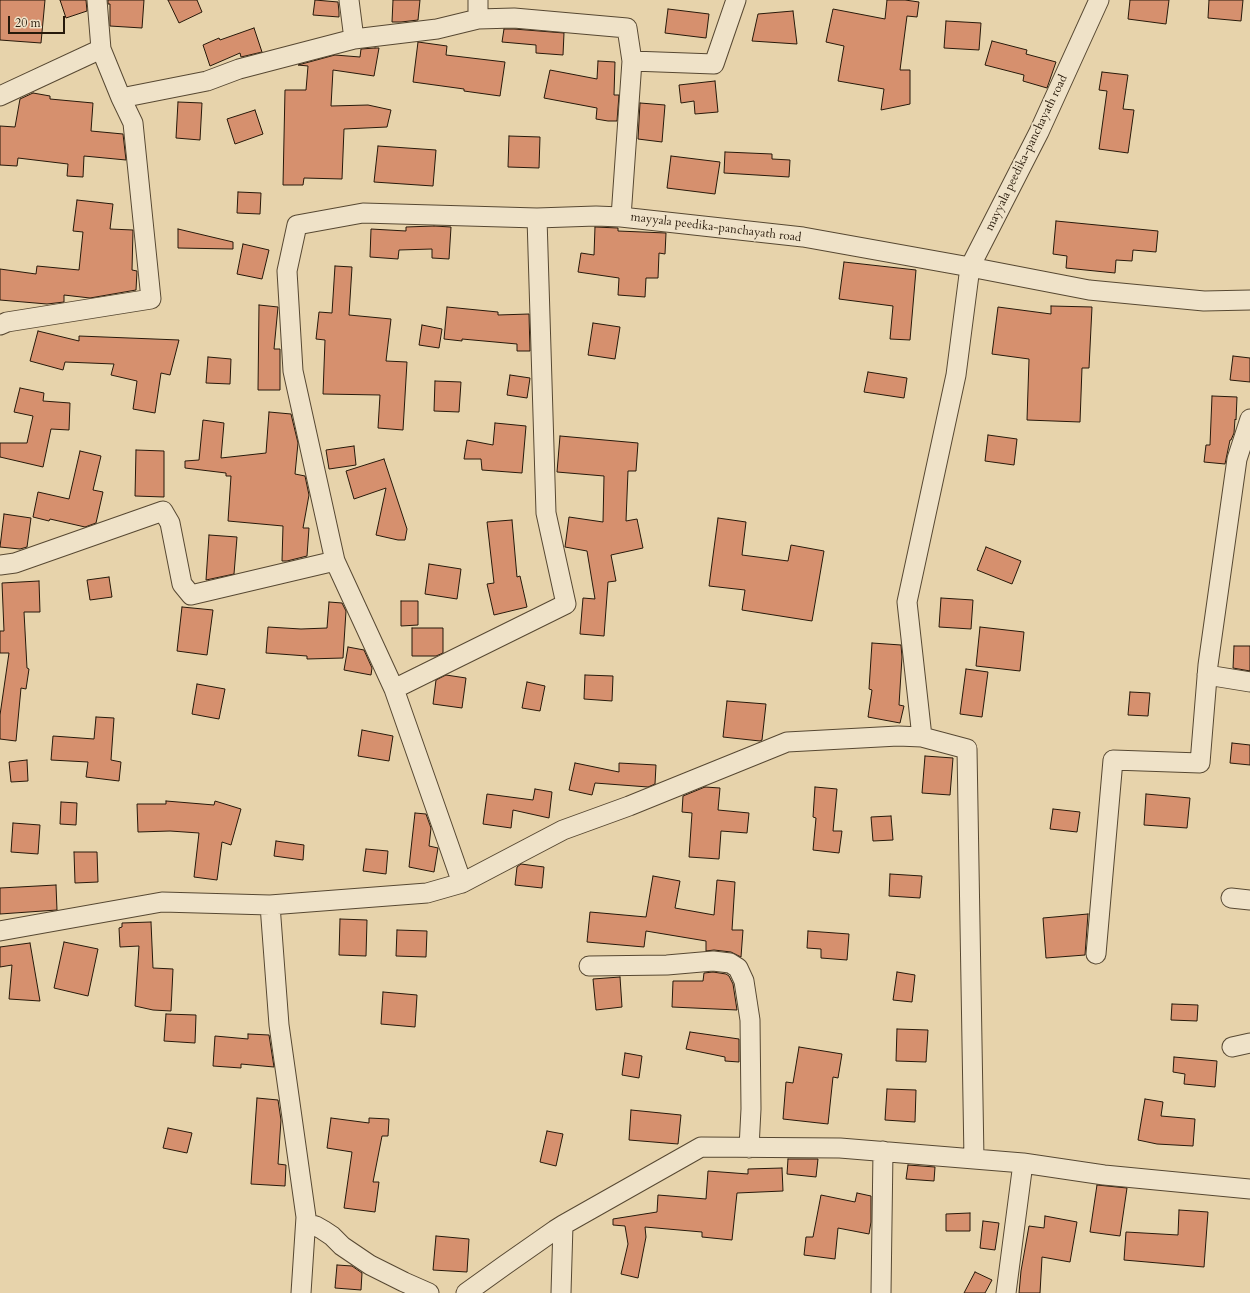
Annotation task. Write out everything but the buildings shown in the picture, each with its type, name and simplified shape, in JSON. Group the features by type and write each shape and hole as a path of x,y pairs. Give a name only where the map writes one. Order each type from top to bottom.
{"street":[{"path":"0,325 6,322 151,299 133,123 101,49 97,0"},
{"path":"349,0 354,39"},
{"path":"478,0 478,19"},
{"path":"632,61 714,64 736,0"},
{"name":"mayyala peedika-panchayath road","path":"121,98 207,81 239,69 354,39 437,30 478,19 514,18 627,28 632,61 621,217 803,237 970,266 1039,132 1099,0"},
{"path":"0,96 101,49"},
{"path":"462,883 394,688 335,561 293,371 287,271 296,225 363,213 537,218 596,216 621,217"},
{"path":"394,688 566,604 546,513 537,218"},
{"path":"922,737 907,602 956,375 970,266 1089,290 1204,300 1250,300"},
{"path":"1096,954 1113,760 1200,763 1207,675 1237,459 1250,419"},
{"path":"0,565 15,563 163,511 170,523 182,584 191,595 335,561"},
{"path":"1207,675 1250,682"},
{"path":"0,931 162,902 270,905 427,893 462,883 563,830 629,806 787,742 898,736 922,737 967,749 974,1159"},
{"path":"1231,898 1250,900"},
{"path":"270,905 279,1025 306,1217 301,1293"},
{"path":"589,966 667,965 713,961 730,963 738,968 744,981 750,1020 752,1108 749,1148"},
{"path":"466,1293 555,1230 700,1147 840,1148 883,1151 1023,1163 1104,1175 1250,1189"},
{"path":"881,1293 883,1151"},
{"path":"1006,1293 1023,1163"},
{"path":"306,1223 323,1230 332,1236 342,1246 376,1268 429,1293"},
{"path":"560,1293 563,1226"}]}
